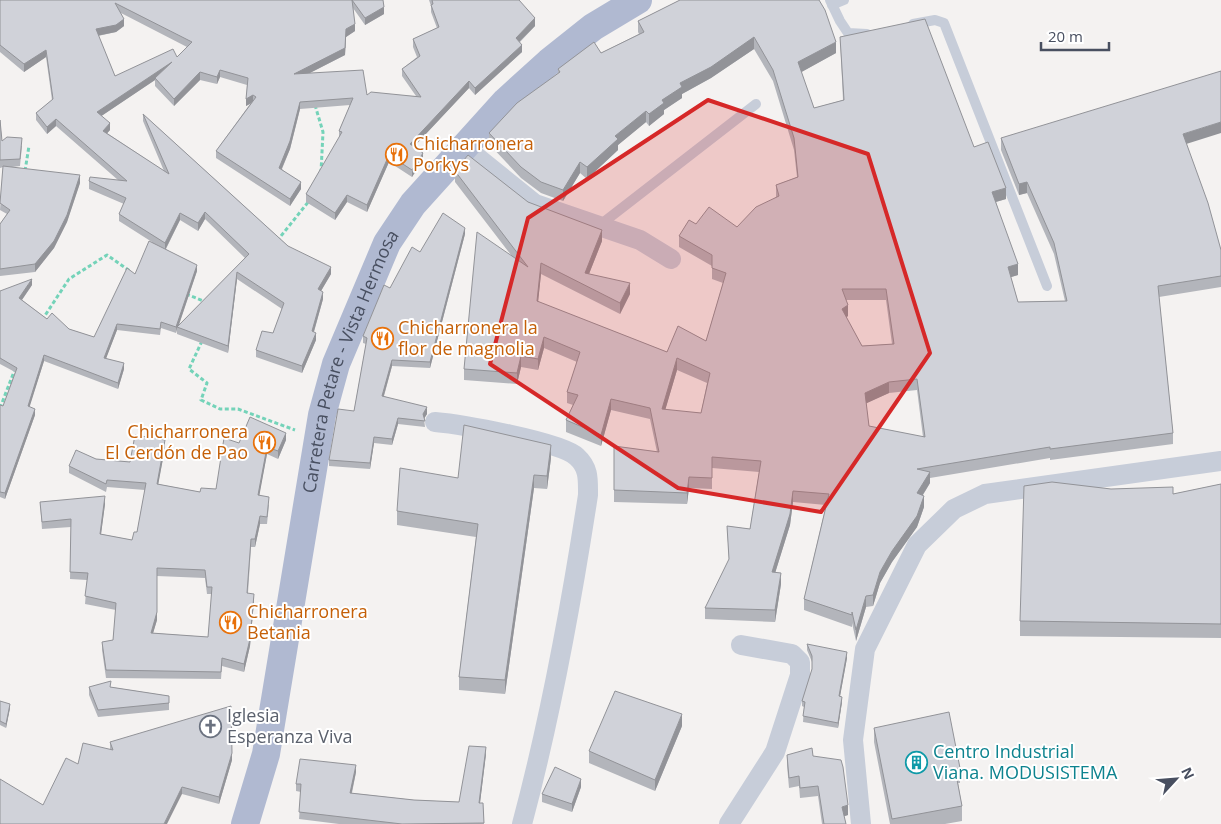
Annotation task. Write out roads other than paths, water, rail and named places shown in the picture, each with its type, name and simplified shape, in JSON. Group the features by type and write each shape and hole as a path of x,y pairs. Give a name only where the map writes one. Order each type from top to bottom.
{"main road":[{"name":"Carretera Petare - Vista Hermosa","path":"245,824 266,754 317,438 336,364 387,243 413,204 463,146 506,101 549,62 593,27 638,0"}],"street":[{"path":"463,146 535,204 640,240 670,259"},
{"path":"435,422 463,424 552,446 575,455 588,470 588,495 561,652 536,774 522,824"},
{"path":"861,824 853,740 865,649 917,545 954,509 985,494 1221,461"},
{"path":"729,824 775,752 800,675 800,662 792,654 741,645"}],"lane":[{"path":"844,0 831,2 848,33 860,35 879,31"},
{"path":"898,27 935,20 944,23 1047,286"},
{"path":"600,225 756,104"}],"place":[{"name":"Chicharronera Porkys","path":"397,154"},
{"name":"Chicharronera la flor de magnolia","path":"382,338"},
{"name":"Chicharronera El Cerdón de Pao","path":"264,442"},
{"name":"Chicharronera Betania","path":"231,622"},
{"name":"Iglesia Esperanza Viva","path":"211,726"},
{"name":"Centro Industrial Viana. MODUSISTEMA","path":"917,762"}]}
